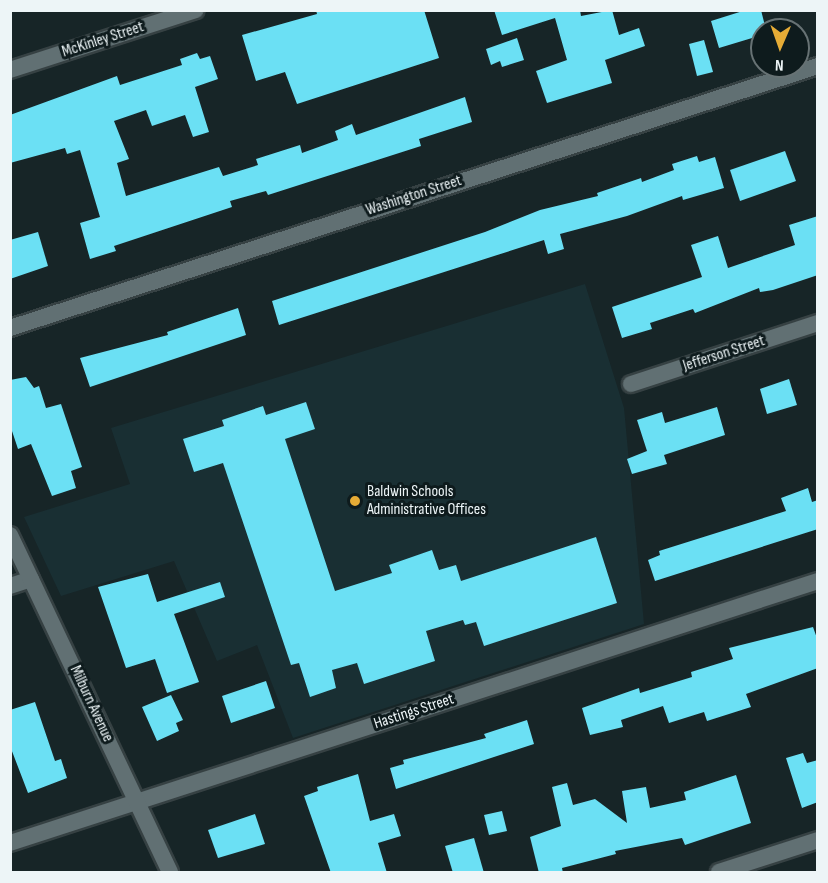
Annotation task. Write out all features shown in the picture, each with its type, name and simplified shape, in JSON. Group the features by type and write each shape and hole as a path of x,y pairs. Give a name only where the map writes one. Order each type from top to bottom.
{"street":[{"name":"McKinley Street","path":"10,70 196,10"},
{"name":"Washington Street","path":"10,328 818,66"},
{"name":"Jefferson Street","path":"631,384 818,323"},
{"name":"Milburn Avenue","path":"10,535 170,873"},
{"path":"10,586 31,579"},
{"name":"Hastings Street","path":"10,843 818,581"},
{"path":"719,873 818,840"}],"shaded area":[{"name":"Baldwin Schools Administrative Offices","path":"585,284 624,408 644,624 293,738 257,645 217,661 174,561 61,596 24,517 130,484 111,428"}],"building":[{"path":"316,10 424,10 439,58 297,104 285,72 256,81 242,35 317,14"},
{"path":"494,10 580,10 581,16 612,10 619,35 639,28 645,46 605,60 612,83 547,103 536,71 567,60 555,18 502,35"},
{"path":"746,10 761,10 763,18 750,18 750,39 719,48 711,21"},
{"path":"517,38 524,60 502,67 500,61 491,65 486,49"},
{"path":"704,40 713,72 697,76 689,44"},
{"path":"197,53 200,59 210,56 218,79 195,87 209,132 193,137 185,115 152,126 146,110 114,121 129,159 117,163 126,196 219,167 223,176 258,165 256,159 300,145 302,153 338,140 335,131 352,124 356,135 465,97 472,122 419,139 421,146 268,195 266,191 230,201 232,207 114,246 116,251 90,259 80,223 100,217 80,150 67,154 65,148 10,163 10,115 117,76 120,85 182,65 180,59"},
{"path":"785,151 796,181 740,201 730,170"},
{"path":"697,156 699,162 715,157 724,188 683,200 682,196 627,216 560,234 564,249 548,254 544,240 279,325 272,301 485,232 540,210 598,196 597,193 641,178 642,182 674,170 672,164"},
{"path":"818,216 818,275 773,290 760,292 759,288 695,313 693,309 650,323 652,329 622,338 612,307 702,277 691,245 718,236 728,268 795,245 789,225"},
{"path":"38,232 48,266 10,279 10,240"},
{"path":"238,308 246,335 90,387 80,358 168,335 167,332"},
{"path":"26,377 34,388 39,386 46,408 61,404 82,467 71,471 76,488 52,496 31,444 18,449 10,425 10,380"},
{"path":"789,379 797,405 767,414 760,389"},
{"path":"306,402 315,429 285,439 335,591 392,573 389,565 432,550 439,570 456,565 461,581 596,537 617,603 484,646 476,622 465,625 463,620 426,631 435,661 364,684 357,663 332,670 336,688 310,697 299,663 291,665 223,463 194,472 183,439 224,426 222,420 263,406 266,415"},
{"path":"717,407 725,435 664,455 667,464 632,474 627,459 647,451 637,420 662,412 665,423"},
{"path":"808,488 812,502 818,500 818,529 655,581 648,560 660,555 659,551 786,511 781,498"},
{"path":"148,574 157,602 220,582 225,597 174,614 199,682 167,693 155,659 126,668 98,587"},
{"path":"813,627 818,641 818,668 746,694 751,707 707,721 704,712 669,723 663,706 621,720 623,727 590,735 582,708 639,688 640,693 692,677 691,672 733,659 729,648"},
{"path":"266,681 275,708 231,723 222,696"},
{"path":"171,695 183,720 176,723 179,731 157,741 142,707"},
{"path":"35,702 55,761 61,759 67,778 28,793 10,746 10,710"},
{"path":"527,720 534,744 396,789 390,768 404,764 403,760 486,738 484,734"},
{"path":"803,753 807,763 818,760 818,802 802,808 786,758"},
{"path":"358,774 370,821 394,814 401,836 378,843 387,873 331,873 304,796 318,791 317,787"},
{"path":"736,775 751,823 685,845 682,838 615,851 616,854 562,868 563,873 539,873 530,837 561,826 552,787 567,783 573,805 595,799 627,823 622,791 646,787 650,808 686,800 684,792"},
{"path":"502,811 507,831 489,835 484,815"},
{"path":"255,814 265,844 218,858 208,830"},
{"path":"474,838 484,873 453,873 445,846"}],"place":[{"name":"Baldwin Schools Administrative Offices","path":"355,501"}]}
